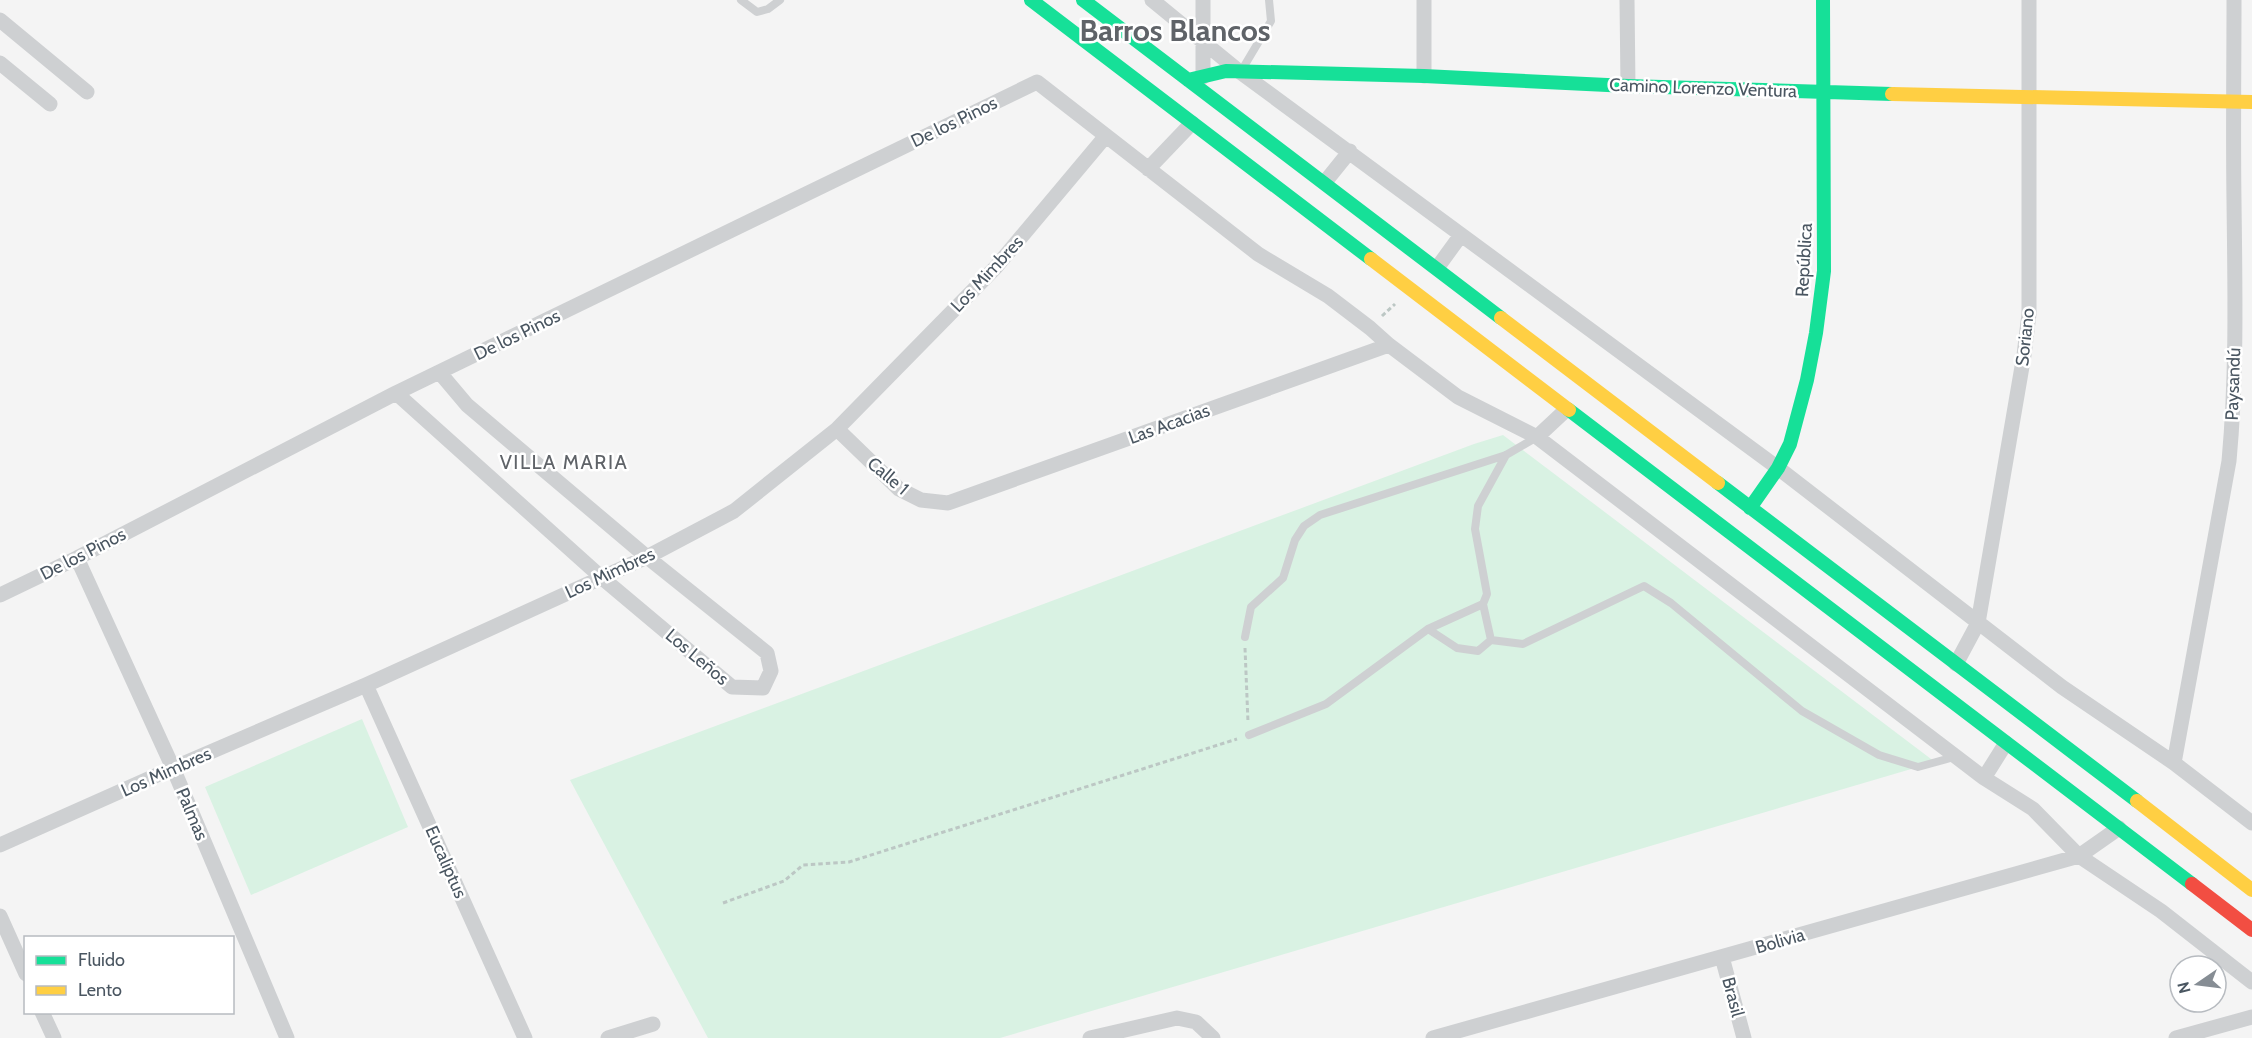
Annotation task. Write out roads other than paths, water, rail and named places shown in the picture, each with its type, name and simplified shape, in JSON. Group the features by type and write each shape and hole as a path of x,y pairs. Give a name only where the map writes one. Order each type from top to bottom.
{"main road":[{"path":"1031,0 1182,88 1325,182 1750,508 2039,725 2252,890"},
{"path":"1083,0 1182,88 1192,123 2252,930"},
{"name":"República","path":"1750,508 1778,468 1790,444 1807,380 1824,271 1823,0"},
{"name":"Camino Lorenzo Ventura","path":"1182,88 1226,71 1424,76 1628,86 2252,102"}],"street":[{"path":"1152,0 1240,72 1778,468 2062,687 2174,763 2252,823"},
{"path":"1182,88 1203,41 1203,0"},
{"path":"1424,0 1424,76"},
{"path":"1627,0 1628,86"},
{"name":"Soriano","path":"1956,664 1978,622 2029,314 2029,0"},
{"name":"Paysandú","path":"2174,763 2229,462 2233,419 2236,304 2234,0"},
{"path":"0,20 87,92"},
{"path":"0,63 50,104"},
{"name":"De los Pinos","path":"0,595 77,558 396,393 1037,82 1106,136"},
{"path":"1148,169 1192,123"},
{"path":"1106,136 1258,254 1328,296 1458,397 1537,437 1984,778 2033,810 2079,856 2161,911 2252,982"},
{"name":"Los Mimbres","path":"0,845 172,768 366,686 647,556 734,511 837,429 996,267 1106,136"},
{"path":"1325,182 1350,152"},
{"path":"1437,268 1461,235"},
{"name":"Las Acacias","path":"948,503 1389,345"},
{"name":"Los Leños","path":"396,393 601,577 732,687 763,688 771,671 767,653 467,405 440,373"},
{"path":"1537,437 1567,409"},
{"name":"Calle 1","path":"837,429 899,489 921,500 948,503"},
{"name":"Palmas","path":"77,558 172,768 287,1038"},
{"name":"Eucaliptus","path":"366,686 525,1038"},
{"path":"1984,778 2006,743"},
{"name":"Bolivia","path":"1433,1038 2079,856 2119,828"},
{"path":"0,916 24,970"},
{"name":"Brasil","path":"1722,957 1744,1038"},
{"path":"43,1014 54,1038"},
{"path":"2176,1038 2252,1017"},
{"path":"1090,1038 1177,1018 1196,1023 1213,1038"},
{"path":"608,1038 653,1024"}],"lane":[{"path":"741,0 757,12 768,9 780,0"},
{"path":"1240,72 1271,21 1269,0"},
{"path":"1245,637 1251,607 1283,578 1295,540 1304,526 1320,515 1506,454 1537,437"},
{"path":"1491,640 1483,604 1487,594 1475,529 1478,506 1506,454"},
{"path":"1428,629 1457,648 1478,651 1491,640 1523,644 1644,586 1671,603 1802,711 1879,755 1918,767 1956,756"},
{"path":"1249,735 1326,704 1428,629 1483,604"}],"district":[{"name":"Barros Blancos","path":"1175,30"},
{"name":"VILLA MARIA","path":"564,462"}]}
